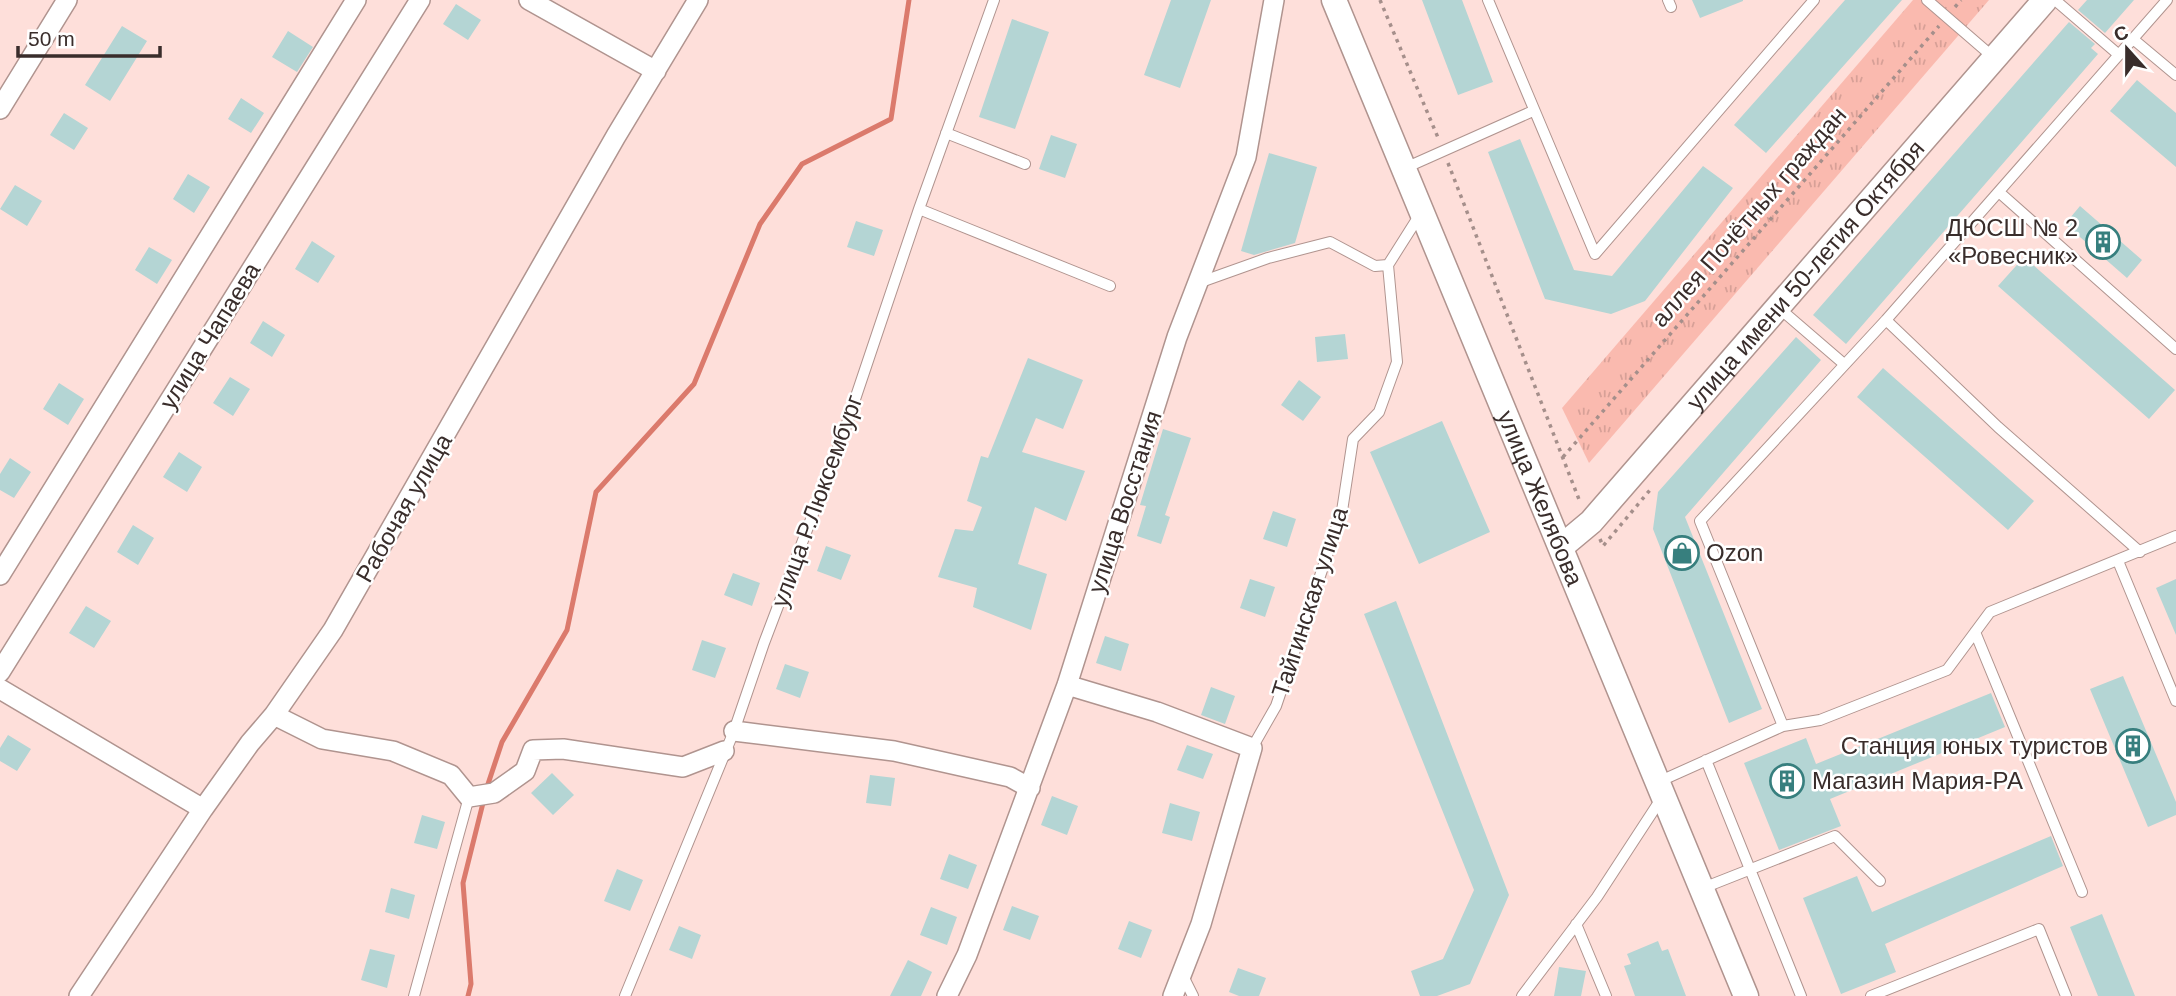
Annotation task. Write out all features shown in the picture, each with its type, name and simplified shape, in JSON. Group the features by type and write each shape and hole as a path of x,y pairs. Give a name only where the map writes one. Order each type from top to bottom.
{"street":[{"path":"0,109 67,0"},
{"path":"0,575 356,0"},
{"name":"улица Чапаева","path":"0,672 420,0"},
{"path":"529,0 656,71"},
{"name":"Рабочая улица","path":"79,996 203,809 250,743 275,715 334,630 698,0"},
{"name":"улица Восстания","path":"947,996 967,955 1067,685 1177,337 1245,157 1274,0"},
{"name":"улица Желябова","path":"1334,0 1746,996"},
{"name":"улица имени 50-летия Октября","path":"1561,547 1591,522 2045,0"},
{"path":"1067,685 1157,712 1252,748"},
{"path":"0,689 203,809"},
{"path":"275,715 322,739 393,751 451,775 469,797 494,793 525,771 533,750 563,749 682,767 724,751"},
{"path":"734,731 894,751 1010,777 1030,788"},
{"name":"Тайгинская улица","path":"1173,996 1201,924 1252,748"}],"lane":[{"name":"улица Р.Люксембург","path":"625,996 734,731 764,643 843,435 919,209 994,0"},
{"path":"1488,0 1595,254 1814,0"},
{"path":"1927,0 1995,59"},
{"path":"2055,0 2119,55"},
{"path":"1783,726 1700,521 2000,193 2167,0"},
{"path":"2133,39 2176,75"},
{"path":"1404,169 1533,111"},
{"path":"946,133 1026,164"},
{"path":"2000,193 2176,349"},
{"path":"919,209 1110,286"},
{"path":"1198,283 1268,258 1330,242 1375,266 1388,265 1421,213"},
{"name":"Тайгинская улица","path":"1252,748 1276,706 1342,511 1353,439 1378,412 1397,362 1388,265"},
{"path":"1779,308 1844,363"},
{"path":"1886,320 1998,427 2140,552"},
{"path":"1522,996 1597,897 1660,788 1706,760 1783,726 1820,720 1947,670 1990,612 2176,536"},
{"path":"2118,561 2176,701"},
{"path":"1975,632 2082,892"},
{"path":"1706,760 1801,996"},
{"path":"414,996 469,797"},
{"path":"1703,889 1835,836 1880,881"},
{"path":"1576,924 1606,996"},
{"path":"1871,996 1895,992 2039,929 2066,996"},
{"path":"1182,974 1193,996"}],"path":[{"path":"1380,0 1444,152 1580,501 1603,546"},
{"name":"аллея Почётных граждан","path":"1563,457 1961,0"}],"green space":[{"path":"1913,0 1989,0 1589,463 1562,408"}],"building":[{"path":"1171,0 1211,0 1180,88 1144,75"},
{"path":"1422,0 1462,0 1493,82 1458,95"},
{"path":"1692,0 1743,0 1743,1 1700,18"},
{"path":"1845,0 1902,0 1766,153 1734,125"},
{"path":"2087,0 2134,0 2105,33 2078,10"},
{"path":"456,4 481,20 468,40 443,24"},
{"path":"1012,19 1049,32 1015,129 979,117"},
{"path":"2069,22 2095,44 2091,48 2098,54 1846,344 1813,315"},
{"path":"122,26 147,41 110,101 85,85"},
{"path":"288,31 313,47 297,72 272,57"},
{"path":"2137,80 2176,113 2176,167 2110,111"},
{"path":"241,98 264,113 251,133 228,119"},
{"path":"64,113 88,128 74,150 50,135"},
{"path":"1051,135 1077,144 1065,178 1039,169"},
{"path":"1520,139 1574,270 1612,276 1703,166 1733,188 1645,301 1611,314 1545,299 1488,152"},
{"path":"1269,153 1317,167 1295,243 1254,255 1241,251"},
{"path":"188,174 210,187 194,213 173,199"},
{"path":"15,185 42,201 27,226 0,209"},
{"name":"ДЮСШ № 2 «Ровесник»","path":"2080,206 2142,260 2127,278 2065,224"},
{"path":"856,221 883,230 874,256 847,247"},
{"path":"312,241 335,256 318,283 295,269"},
{"path":"149,247 172,260 157,284 135,270"},
{"path":"2024,257 2175,390 2149,419 1998,286"},
{"path":"263,321 285,335 272,357 250,343"},
{"path":"1345,334 1348,359 1317,362 1315,337"},
{"path":"1796,337 1821,360 1685,517 1762,709 1729,723 1653,529 1658,492"},
{"path":"1028,358 1083,380 1063,429 1036,418 1022,452 1085,471 1066,521 1035,507 1018,564 1047,574 1031,630 973,607 977,588 938,577 955,529 973,531 982,507 967,501 981,456 988,458"},
{"path":"1883,368 2034,501 2008,530 1857,397"},
{"path":"230,377 250,389 233,416 213,403"},
{"path":"1299,380 1321,397 1303,421 1281,405"},
{"path":"59,383 84,399 68,425 43,409"},
{"path":"1442,421 1490,532 1419,564 1370,452"},
{"path":"1163,429 1191,438 1165,515 1170,517 1161,544 1137,536 1146,506 1140,505"},
{"path":"179,452 202,467 187,492 163,477"},
{"path":"10,458 31,472 14,498 0,490 0,474"},
{"path":"1273,511 1296,519 1287,547 1263,539"},
{"path":"133,525 154,538 138,565 117,552"},
{"path":"826,546 851,555 841,580 817,571"},
{"path":"733,573 760,583 752,606 724,595"},
{"path":"1250,579 1275,587 1265,617 1240,608"},
{"path":"2176,579 2176,635 2156,588"},
{"path":"1396,601 1509,895 1470,984 1437,996 1420,996 1411,971 1443,959 1474,890 1364,614"},
{"path":"86,606 111,621 94,648 69,633"},
{"path":"1105,636 1129,644 1121,671 1096,663"},
{"path":"702,640 726,648 715,678 692,670"},
{"path":"785,664 809,672 800,698 776,689"},
{"name":"Станция юных туристов","path":"2123,676 2176,802 2176,815 2148,827 2090,689"},
{"path":"1211,687 1235,696 1225,724 1201,715"},
{"path":"1991,693 2005,727 1830,799 1841,826 1779,850 1744,763 1806,738 1816,764"},
{"path":"8,735 31,749 17,771 0,761 0,748"},
{"path":"1187,745 1213,754 1203,779 1177,770"},
{"path":"552,773 574,795 553,815 531,793"},
{"path":"870,775 895,778 891,806 866,803"},
{"path":"1052,796 1078,806 1067,835 1041,825"},
{"path":"1170,803 1200,812 1192,841 1162,833"},
{"path":"422,815 445,822 437,849 414,843"},
{"path":"2051,836 2063,866 1885,944 1896,972 1841,994 1803,898 1857,876 1872,912"},
{"path":"949,854 977,865 968,889 940,879"},
{"path":"617,869 643,880 630,911 604,901"},
{"path":"391,888 415,895 409,919 385,912"},
{"path":"1012,906 1039,916 1030,940 1003,930"},
{"path":"931,907 957,917 947,945 920,935"},
{"path":"2102,914 2135,996 2098,996 2070,927"},
{"path":"1129,921 1152,930 1141,958 1118,949"},
{"path":"679,926 701,935 692,959 669,950"},
{"path":"1658,941 1662,951 1668,949 1686,996 1635,996 1624,966 1631,964 1627,954"},
{"path":"370,949 395,955 387,988 361,980"},
{"path":"908,960 932,972 921,996 890,996"},
{"path":"1559,967 1586,971 1581,996 1554,996"},
{"path":"1238,968 1266,978 1259,996 1239,996 1229,992"}],"waterway":[{"path":"486,790 502,742 567,630 596,492 694,384 760,224 802,164 891,119 909,0"},
{"path":"468,996 471,984 463,883 484,799"}],"place":[{"name":"ДЮСШ № 2 «Ровесник»","path":"2103,242"},
{"name":"Ozon","path":"1682,553"},
{"name":"Станция юных туристов","path":"2133,746"},
{"name":"Магазин Мария-РА","path":"1787,781"}]}
